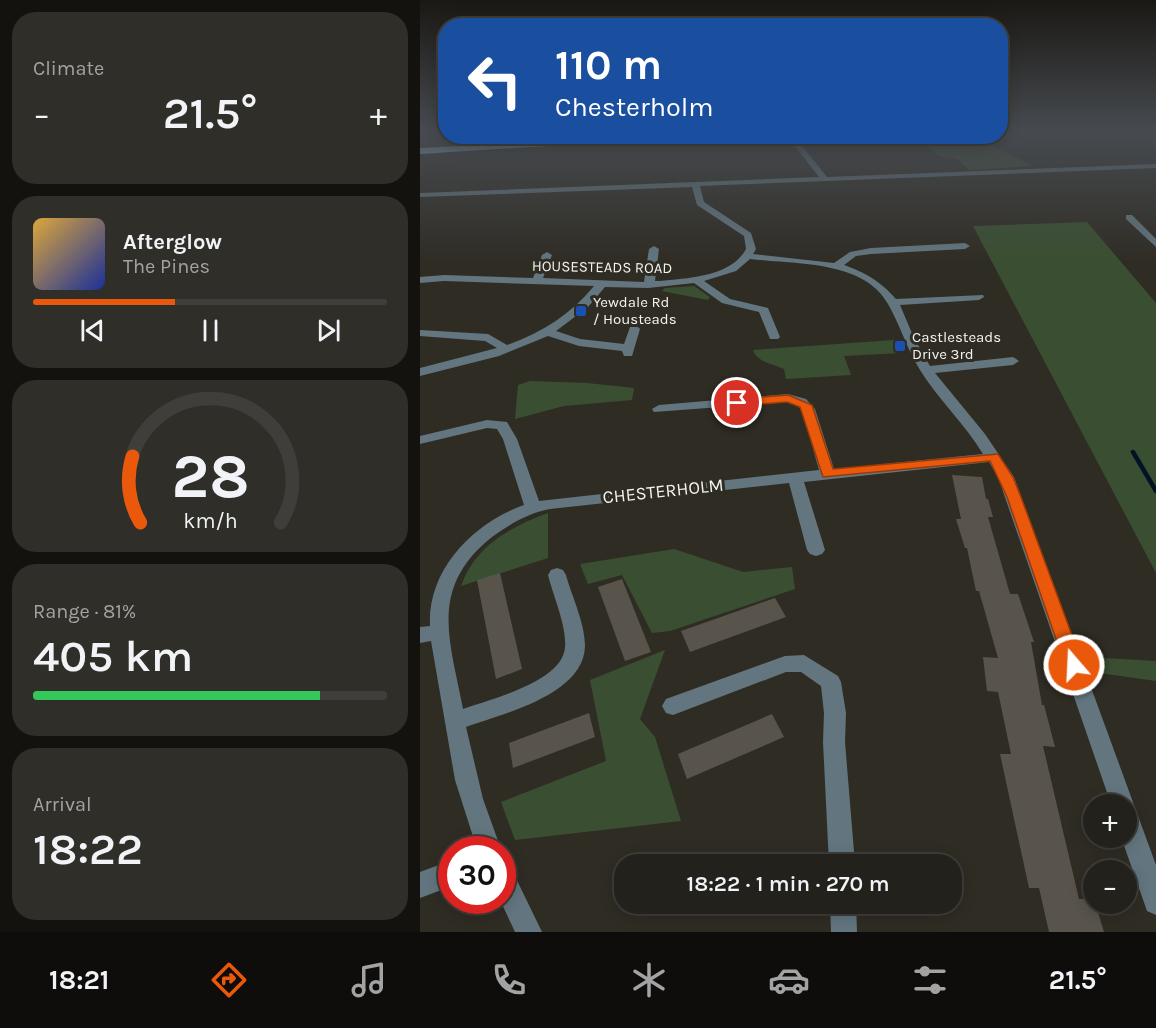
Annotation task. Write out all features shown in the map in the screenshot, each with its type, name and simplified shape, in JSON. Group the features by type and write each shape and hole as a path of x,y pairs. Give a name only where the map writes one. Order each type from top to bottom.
{"street":[{"path":"420,195 893,175"},
{"path":"695,184 700,203 748,235 752,249 748,256 836,267 860,274 877,284 892,302 926,370 960,411 1006,477 1119,794"},
{"path":"1129,217 1152,235 1156,244"},
{"path":"836,267 853,254 871,251 965,246"},
{"path":"648,285 652,276 654,249"},
{"path":"537,282 547,255"},
{"name":"HOUSESTEADS ROAD","path":"420,280 648,285 697,280 717,275 737,266 748,256"},
{"path":"697,280 726,301 764,310 774,337"},
{"path":"420,372 506,350 546,332 580,308 601,285"},
{"path":"892,302 979,297"},
{"path":"546,332 579,342 628,350 634,329"},
{"path":"420,333 488,338 506,350"},
{"path":"926,370 1013,361"},
{"path":"659,409 788,398 801,402 808,409 828,474"},
{"path":"420,440 487,424 502,425 510,439 533,508"},
{"name":"CHESTERHOLM","path":"483,836 454,721 439,608 444,587 453,568 490,531 520,512 579,500 994,457"},
{"path":"795,477 816,550"},
{"path":"454,721 545,688 567,670 575,648 557,575"},
{"path":"420,635 441,632"},
{"path":"673,706 785,664 804,663 831,682 835,713 834,742 841,854"},
{"path":"1137,847 1156,902"},
{"path":"420,885 438,879"},
{"path":"516,906 529,932"},
{"path":"843,914 844,932"}],"green space":[{"path":"1087,222 1156,303 1156,573 973,226"},
{"path":"694,286 710,297 708,300 662,291 665,288"},
{"path":"894,340 901,353 844,356 851,375 786,379 784,369 761,360 753,350"},
{"path":"530,381 587,383 634,388 632,400 564,406 515,419 518,385"},
{"path":"548,513 548,558 461,586 467,572 485,549 507,532"},
{"path":"674,549 743,572 792,567 795,589 670,631 652,633 622,575 588,584 580,564"},
{"path":"665,650 640,719 655,737 681,821 516,840 501,802 606,761 590,680"},
{"path":"1087,657 1156,661 1156,681 1092,672"}],"building":[{"path":"952,475 982,477 986,499 988,499 993,517 988,517 1010,594 1018,594 1034,642 1031,642 1042,705 1044,705 1055,747 1043,746 1079,899 1083,899 1083,914 1099,914 1104,932 1049,932 1039,888 1029,888 1000,754 1011,754 998,692 987,691 983,657 998,658 979,591 976,591 967,548 965,548 956,519 961,519"},
{"path":"500,573 522,669 496,679 477,580"},
{"path":"622,579 651,652 625,661 598,587"},
{"path":"775,598 786,617 690,652 681,631"},
{"path":"589,713 595,737 513,768 509,743"},
{"path":"772,714 784,737 687,779 678,754"}],"waterway":[{"path":"1133,452 1156,491"}],"place":[{"name":"Yewdale Rd / Housteads","path":"581,311"},
{"name":"Castlesteads Drive 3rd","path":"900,346"}],"route":[{"path":"737,403 788,398 806,405 828,474 994,457 1014,497 1074,665"}]}
